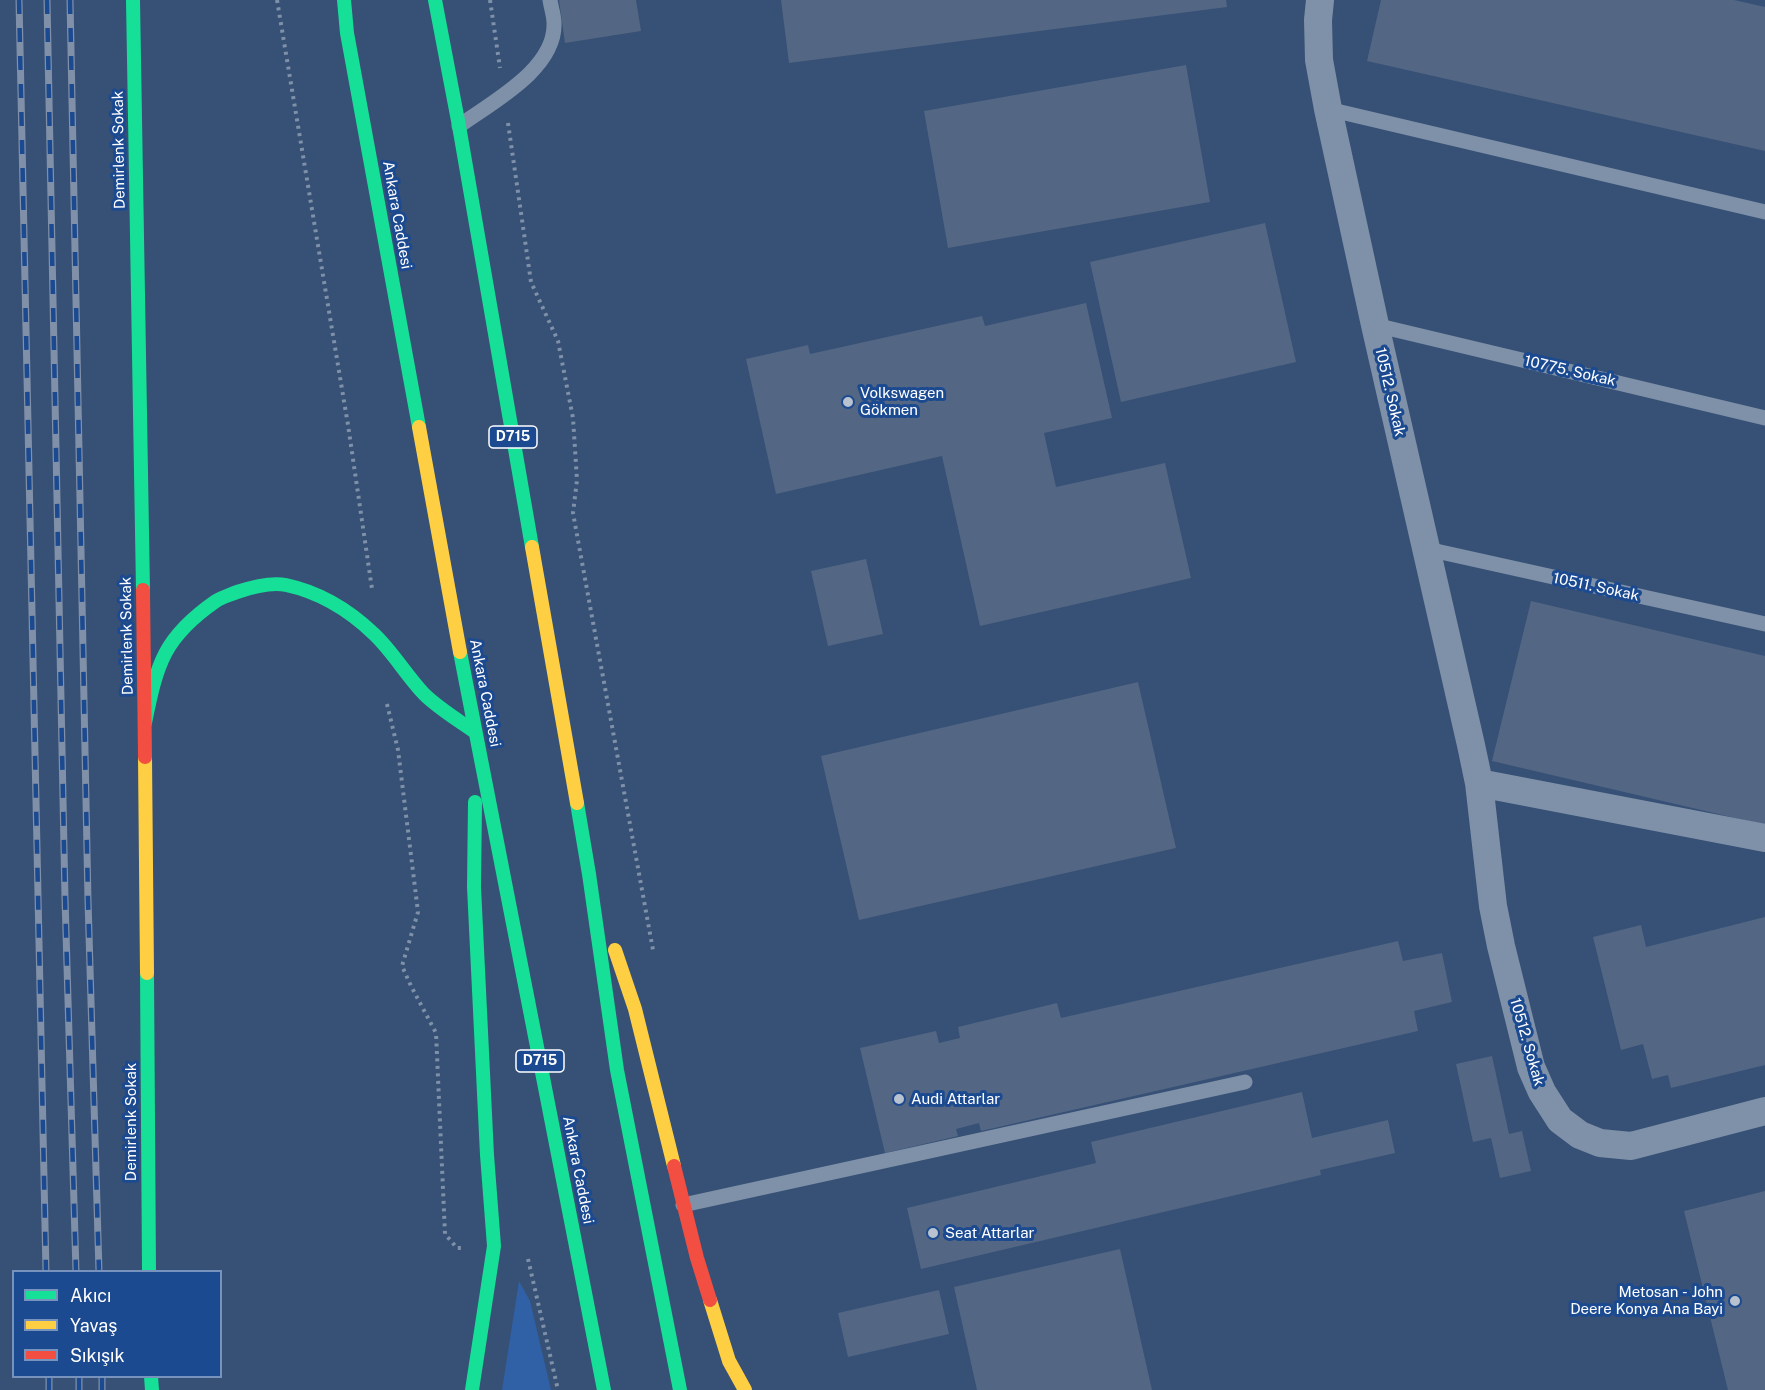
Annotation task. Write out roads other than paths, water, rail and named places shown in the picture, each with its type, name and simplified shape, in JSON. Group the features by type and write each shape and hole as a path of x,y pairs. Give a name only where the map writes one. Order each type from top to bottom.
{"main road":[{"name":"Demirlenk Sokak","path":"133,0 145,723 149,1270"},
{"path":"339,0 347,33"},
{"name":"Ankara Caddesi","path":"344,0 347,33 475,732 604,1390"},
{"name":"D715","path":"435,0 589,874 617,1070 680,1390"},
{"path":"145,723 155,675 170,644 192,618 221,598 253,587 285,585 321,597 347,612 374,634 424,694 475,732 474,887 487,1155 494,1246 472,1390"},
{"path":"589,874 635,1009 697,1258 729,1361 745,1390"}],"street":[{"name":"10512. Sokak","path":"1320,0 1319,60 1328,109 1479,783 1493,906 1531,1067 1542,1092 1560,1120 1580,1135 1600,1143 1630,1146 1765,1111"},
{"path":"1479,783 1765,838"}],"lane":[{"path":"459,126 504,94 543,61 551,44 554,23 550,0"},
{"path":"1328,109 1765,212"},
{"name":"10775. Sokak","path":"1375,325 1765,418"},
{"name":"10511. Sokak","path":"1427,549 1765,624"},
{"path":"683,1205 1245,1082"}],"railway":[{"path":"19,0 46,1270"},
{"path":"47,0 65,898 76,1270"},
{"path":"70,0 88,900 99,1270"},
{"path":"49,1378 49,1390"},
{"path":"79,1378 79,1390"},
{"path":"102,1378 102,1390"}],"place":[{"name":"Volkswagen Gökmen","path":"848,402"},
{"name":"Audi Attarlar","path":"899,1099"},
{"name":"Seat Attarlar","path":"933,1233"},
{"name":"Metosan - John Deere Konya Ana Bayi","path":"1735,1301"}]}
